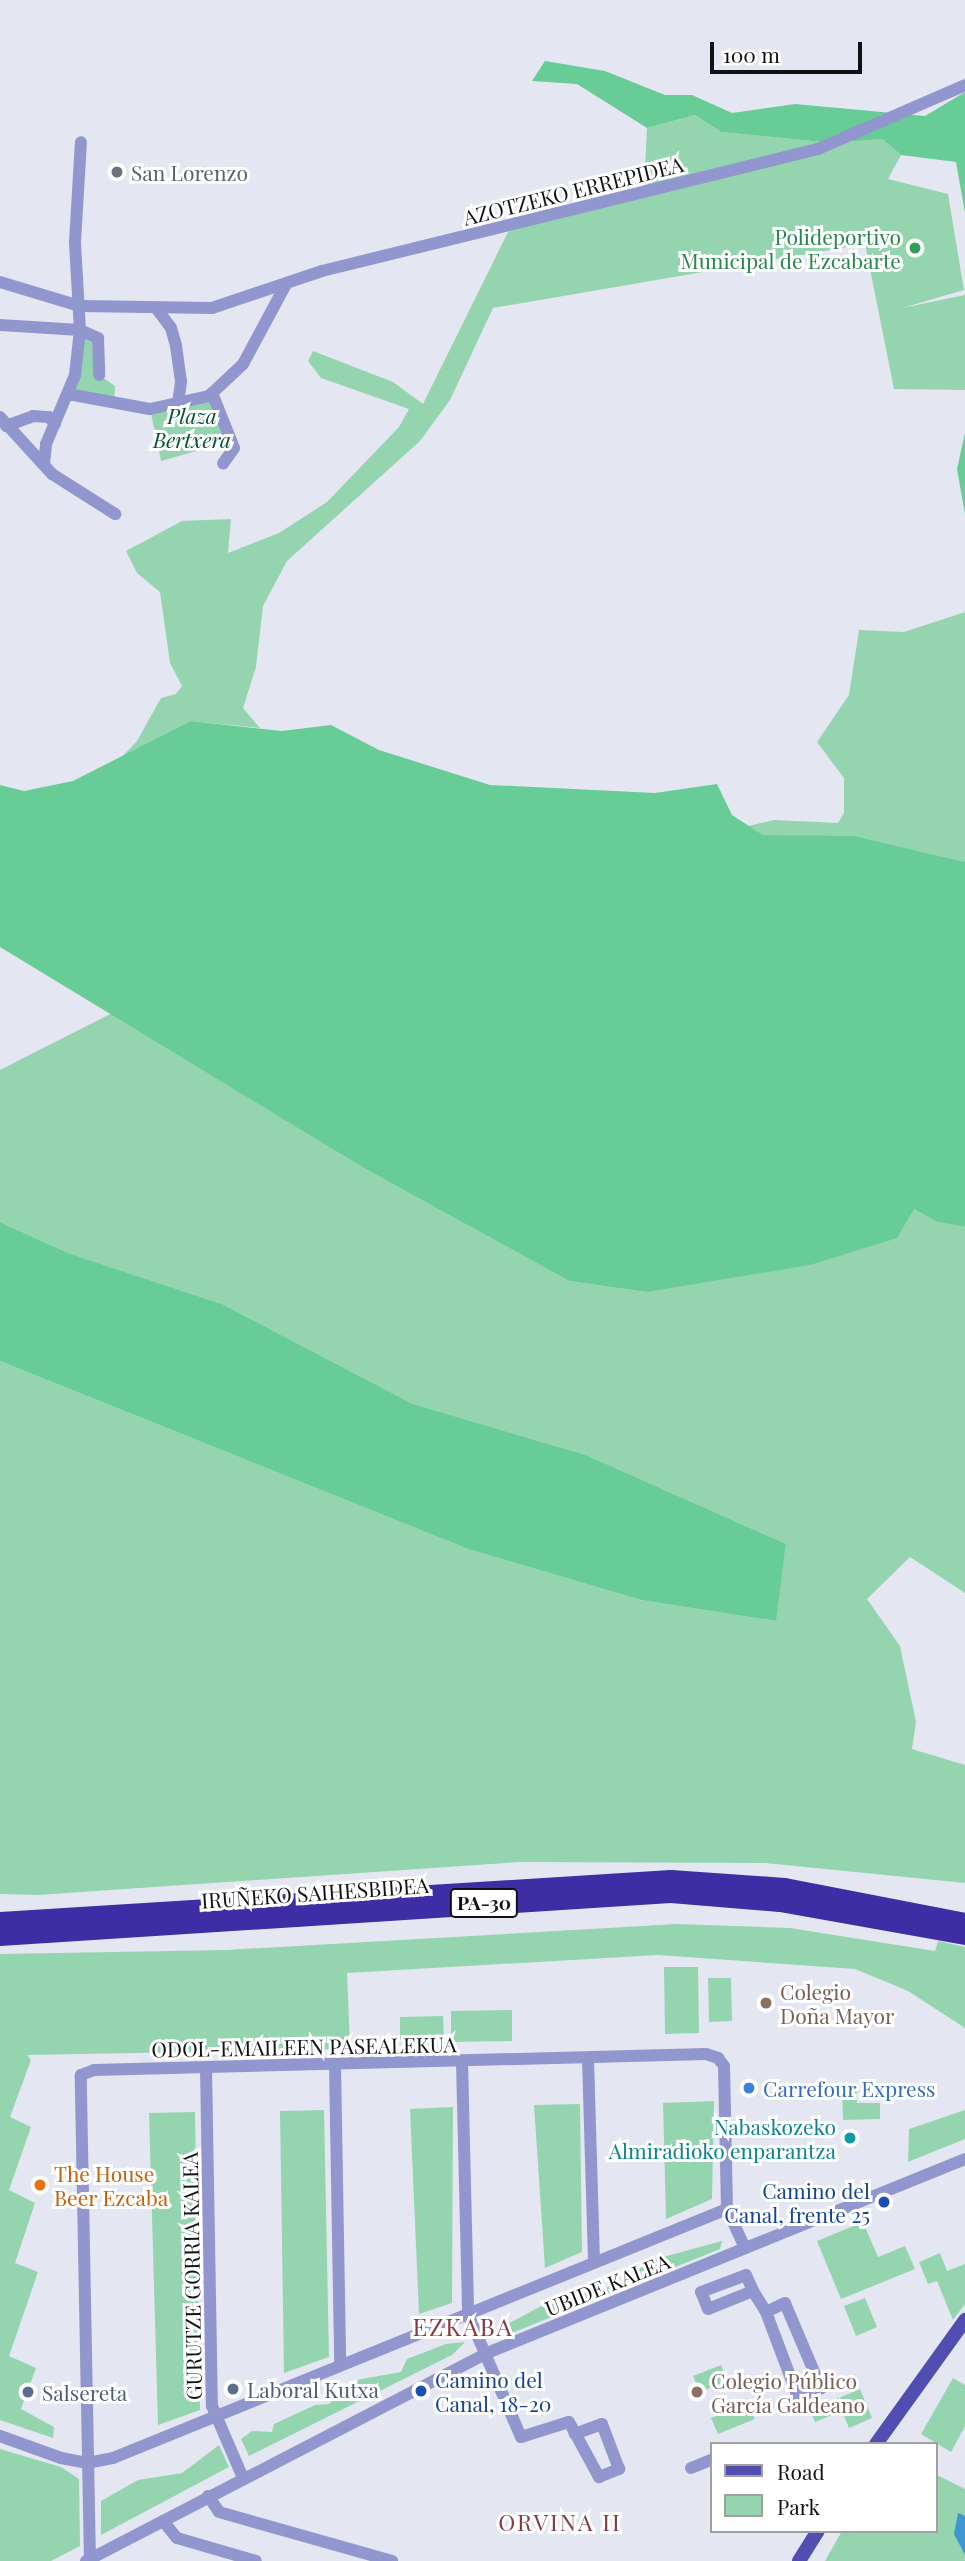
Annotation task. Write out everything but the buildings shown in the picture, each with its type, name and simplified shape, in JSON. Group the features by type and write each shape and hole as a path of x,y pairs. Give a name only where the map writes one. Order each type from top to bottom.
{"highway":[{"name":"IRUÑEKO SAIHESBIDEA","path":"0,1921 671,1879 785,1888 965,1922"},
{"name":"IRUÑEKO SAIHESBIDEA","path":"0,1937 671,1894 793,1905 965,1936"}],"main road":[{"path":"877,2442 965,2320"},
{"path":"799,2561 817,2533"}],"street":[{"name":"AZOTZEKO ERREPIDEA","path":"0,282 80,306 183,308 232,304 349,264 818,149 965,85"},
{"path":"44,464 46,444 68,394 80,330 75,242 81,142"},
{"path":"68,394 150,409 178,404 212,393 243,364 286,284"},
{"path":"156,308 171,328 176,346 181,382 178,404"},
{"path":"0,325 80,330 99,338 99,375"},
{"path":"212,393 234,448 223,464"},
{"path":"3,422 33,416 49,417 55,424"},
{"path":"3,422 65,485 115,514"},
{"name":"ODOL-EMAILEEN PASEALEKUA","path":"87,2463 81,2075 94,2070 718,2058 724,2066 727,2209 745,2248"},
{"path":"588,2059 594,2262"},
{"path":"462,2062 468,2314 522,2437 569,2422 575,2434"},
{"path":"335,2065 340,2365"},
{"name":"GURUTZE GORRIA KALEA","path":"206,2067 215,2417 243,2478"},
{"name":"UBIDE KALEA","path":"88,2560 487,2353 965,2159"},
{"name":"UBIDE KALEA","path":"87,2463 113,2458 727,2209"},
{"path":"712,2262 722,2284"},
{"path":"753,2291 708,2309 701,2292 746,2275 766,2312 799,2397 821,2388 785,2303 766,2312"},
{"path":"0,2436 87,2463 88,2560"},
{"path":"691,2468 710,2460"},
{"path":"208,2496 219,2512 392,2561"},
{"path":"163,2521 177,2538 221,2556 256,2561"}],"green space":[{"path":"545,61 605,71 665,95 692,95 732,113 795,104 925,116 965,92 965,213 956,162 901,155 882,139 833,143 721,132 695,115 647,128 577,84 532,81"},
{"path":"695,115 721,132 833,143 882,139 901,155 888,179 948,194 964,290 902,308 965,295 965,390 894,389 865,244 493,308 450,400 420,441 287,561 263,606 256,667 243,708 260,728 191,721 118,761 137,741 161,698 176,694 182,686 170,663 160,592 137,573 126,551 182,521 231,519 228,553 279,533 327,502 399,427 409,409 321,378 308,361 313,351 393,382 423,404 508,232 644,187 647,128"},
{"path":"80,330 98,338 99,375 115,386 114,403 68,394"},
{"name":"Plaza Bertxera","path":"209,396 228,442 161,461 150,409"},
{"path":"965,433 965,514 957,469"},
{"path":"965,612 965,862 856,837 763,835 748,826 774,820 838,823 844,813 844,778 817,742 849,695 859,630 904,632"},
{"path":"191,721 282,731 331,725 379,750 490,785 655,793 717,784 732,815 763,835 854,836 965,862 965,1227 937,1222 914,1209 897,1238 810,1265 646,1292 569,1281 369,1171 0,947 0,785 24,791 73,781"},
{"path":"112,1013 369,1171 569,1281 646,1292 914,1209 937,1222 965,1227 965,1593 910,1557 867,1599 900,1646 916,1722 912,1749 965,1765 965,1883 765,1863 520,1862 38,1895 0,1894 0,1361 468,1549 641,1600 775,1621 786,1544 586,1455 413,1404 222,1304 68,1253 0,1222 0,1070"},
{"path":"0,1222 68,1253 222,1304 413,1404 586,1455 786,1544 776,1621 641,1600 468,1549 0,1361"},
{"path":"677,1924 790,1928 935,1951 938,1941 965,1947 965,2028 908,1991 855,1969 658,1955 347,1973 350,2046 342,2049 27,2055 31,2060 10,2117 31,2127 9,2190 35,2203 15,2263 38,2272 9,2356 36,2368 21,2409 54,2427 53,2438 0,2420 0,1954 226,1950"},
{"path":"664,1967 698,1967 699,2033 665,2034"},
{"path":"708,1978 731,1978 732,2021 709,2022"},
{"path":"512,2010 512,2041 451,2042 451,2011"},
{"path":"443,2016 444,2039 400,2040 400,2017"},
{"path":"842,2089 857,2089 857,2103 880,2103 880,2119 843,2120"},
{"path":"714,2101 712,2199 666,2219 663,2103"},
{"path":"580,2104 582,2252 545,2268 534,2105"},
{"path":"453,2107 452,2303 419,2314 410,2109"},
{"path":"324,2110 329,2357 284,2373 280,2111"},
{"path":"965,2110 965,2139 908,2162 909,2129"},
{"path":"195,2112 200,2410 158,2425 149,2113"},
{"path":"863,2222 878,2257 905,2246 915,2269 841,2299 817,2241"},
{"path":"722,2241 720,2249 507,2335 496,2330 547,2303 619,2284 652,2260"},
{"path":"940,2253 947,2271 965,2264 965,2304 953,2320 937,2281 928,2284 919,2262"},
{"path":"865,2298 877,2327 856,2336 844,2306"},
{"path":"465,2342 452,2355 249,2456 241,2439 252,2431 272,2432 274,2424 315,2405 329,2404 356,2380 401,2372 407,2359 446,2344"},
{"path":"721,2365 727,2381 700,2392 693,2376"},
{"path":"953,2378 965,2385 965,2426 951,2452 921,2434"},
{"path":"860,2389 872,2418 849,2428 842,2411 815,2422 810,2410"},
{"path":"748,2403 755,2419 718,2434 711,2418"},
{"path":"219,2445 229,2467 101,2535 101,2501 138,2480 182,2473"},
{"path":"0,2449 61,2467 79,2479 80,2546 51,2561 0,2561"},
{"path":"937,2475 965,2489 965,2561 825,2561 841,2533 937,2533"}],"water":[{"path":"958,2513 965,2516 965,2555 954,2534"}],"place":[{"name":"San Lorenzo","path":"117,172"},
{"name":"Polideportivo Municipal de Ezcabarte","path":"915,248"},
{"name":"Colegio Doña Mayor","path":"766,2003"},
{"name":"Carrefour Express","path":"749,2088"},
{"name":"Nabaskozeko Almiradioko enparantza","path":"850,2138"},
{"name":"The House Beer Ezcaba","path":"40,2185"},
{"name":"Camino del Canal, frente 25","path":"884,2202"},
{"name":"Laboral Kutxa","path":"233,2389"},
{"name":"Camino del Canal, 18-20","path":"421,2391"},
{"name":"Salsereta","path":"28,2392"},
{"name":"Colegio Público García Galdeano","path":"697,2392"}],"district":[{"name":"EZKABA","path":"463,2327"},
{"name":"ORVINA II","path":"560,2522"}]}
